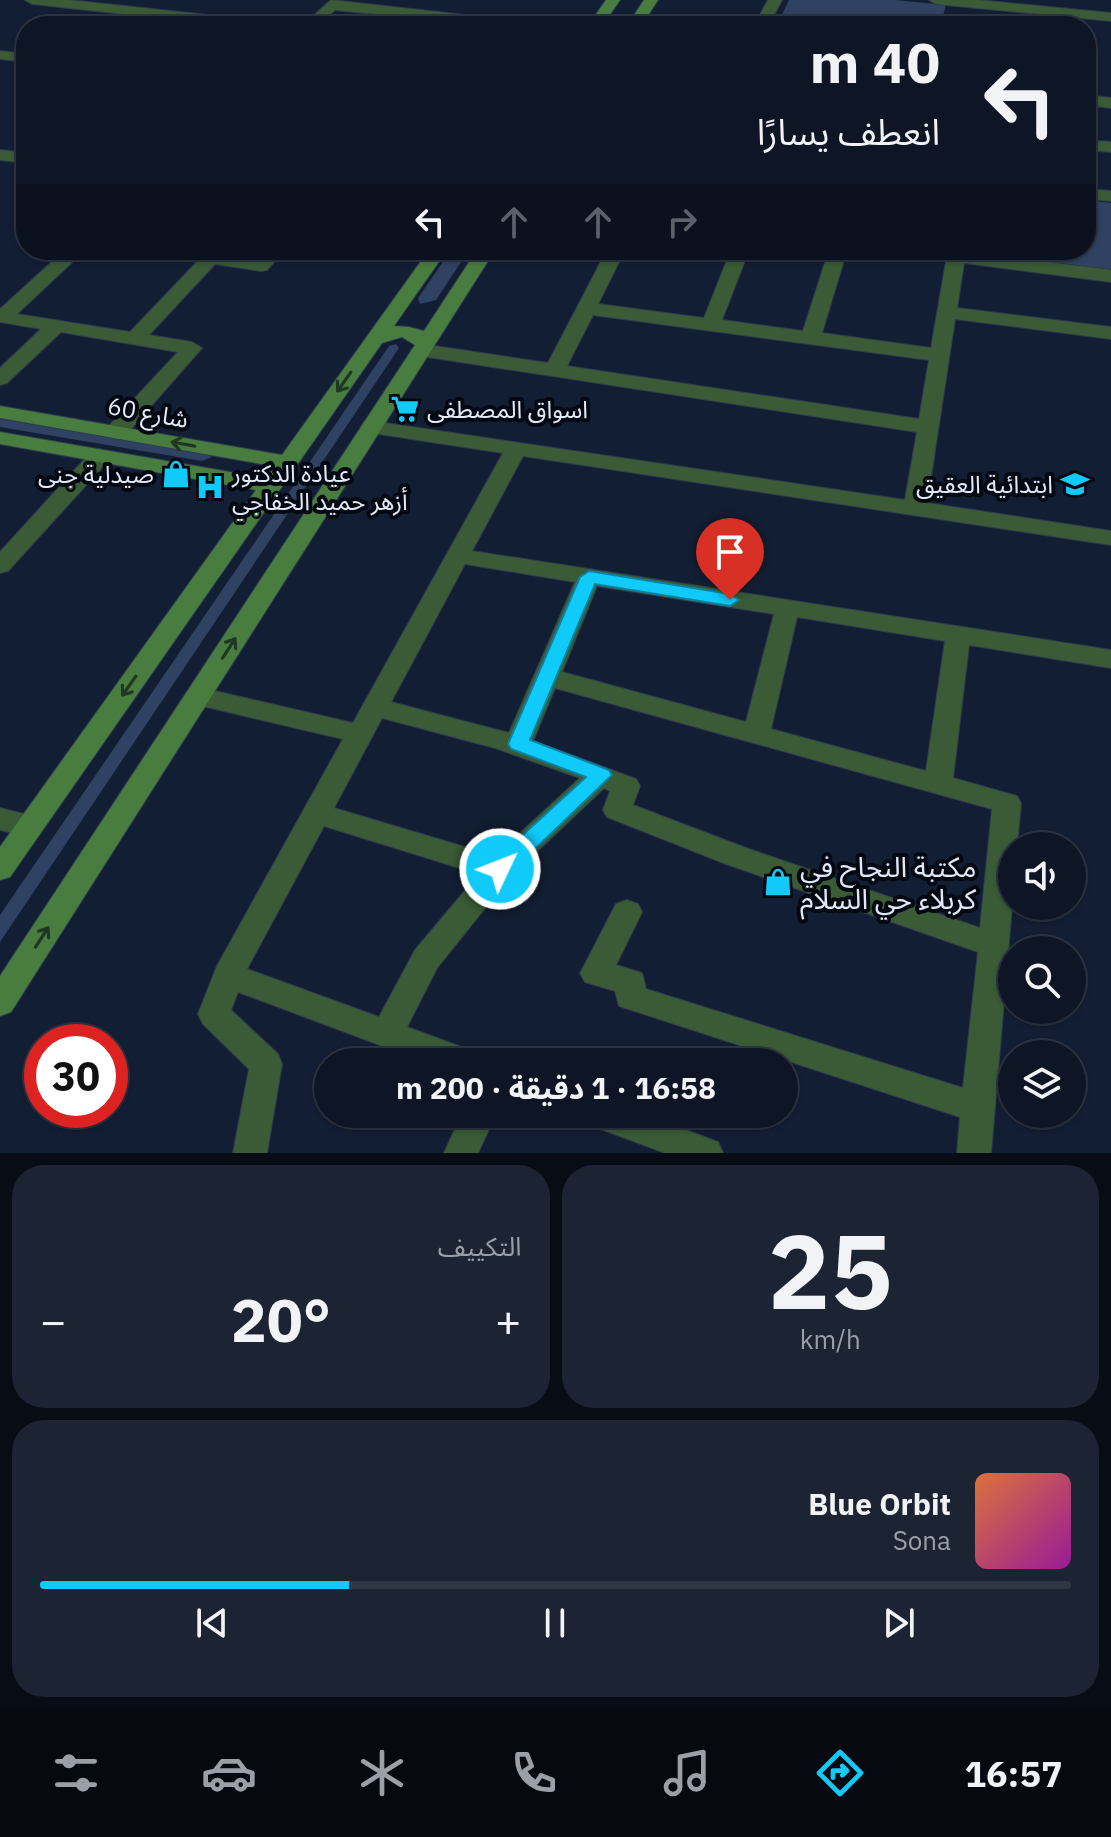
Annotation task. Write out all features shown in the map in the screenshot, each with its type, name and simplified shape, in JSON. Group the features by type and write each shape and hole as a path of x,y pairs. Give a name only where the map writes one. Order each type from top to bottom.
{"main road":[{"path":"0,869 431,260"},
{"path":"0,1003 11,976 198,696 479,260"},
{"path":"398,307 403,315 417,319 434,318 446,311"},
{"path":"375,339 402,332 421,337 423,348"},
{"name":"شارع 60","path":"0,412 287,462"},
{"path":"0,438 270,486"},
{"path":"198,473 216,463 219,458 217,450"}],"street":[{"path":"32,0 83,2 184,16"},
{"path":"441,16 456,0"},
{"path":"936,0 961,8 1021,8 1111,17"},
{"path":"321,16 336,3 431,16"},
{"path":"1020,16 1021,8"},
{"path":"379,16 385,11"},
{"path":"65,260 2,317 192,348 115,433"},
{"path":"134,339 209,260"},
{"path":"224,260 261,266 267,260"},
{"path":"554,371 611,260"},
{"path":"711,325 736,260"},
{"path":"811,338 835,260"},
{"path":"915,508 956,260"},
{"path":"1004,260 1111,276"},
{"path":"0,288 29,292"},
{"path":"586,308 940,355"},
{"path":"947,312 1111,333"},
{"path":"0,379 56,326"},
{"path":"423,348 554,371 928,427"},
{"path":"372,427 1111,538"},
{"path":"250,1153 266,1064 214,1014 228,975 516,449"},
{"path":"0,566 100,456"},
{"path":"458,556 1111,659"},
{"path":"518,744 589,577"},
{"path":"756,734 787,609"},
{"path":"938,784 958,636"},
{"path":"548,677 1007,803 974,1153"},
{"path":"198,696 360,734"},
{"path":"374,707 518,744 601,775 626,786 617,810 736,856 994,945"},
{"path":"387,1034 426,959 500,869 601,775"},
{"path":"317,813 500,869"},
{"path":"0,819 30,826"},
{"path":"627,912 596,973 631,982 630,997 979,1108"},
{"path":"228,975 425,1048"},
{"path":"461,1153 473,1128"},
{"path":"639,1128 706,1153"}],"shaded area":[{"path":"789,0 895,0 946,5 943,16 781,16"},
{"path":"1096,201 1111,203 1111,271 1020,260 1096,260"},
{"path":"444,260 462,260 436,300 420,304 418,298"},
{"path":"396,344 399,348 0,942 0,915 389,346"},
{"path":"0,419 212,457 202,461 0,427"}],"place":[{"name":"اسواق المصطفى","path":"405,409"},
{"name":"صيدلية جنى","path":"176,474"},
{"name":"ابتدائية العقيق","path":"1075,484"},
{"name":"عيادة الدكتور أزهر حميد الخفاجي","path":"210,487"},
{"name":"مكتبة النجاح في كربلاء حي السلام","path":"778,882"}],"route":[{"path":"500,869 601,775 518,744 589,577 730,600"}]}
